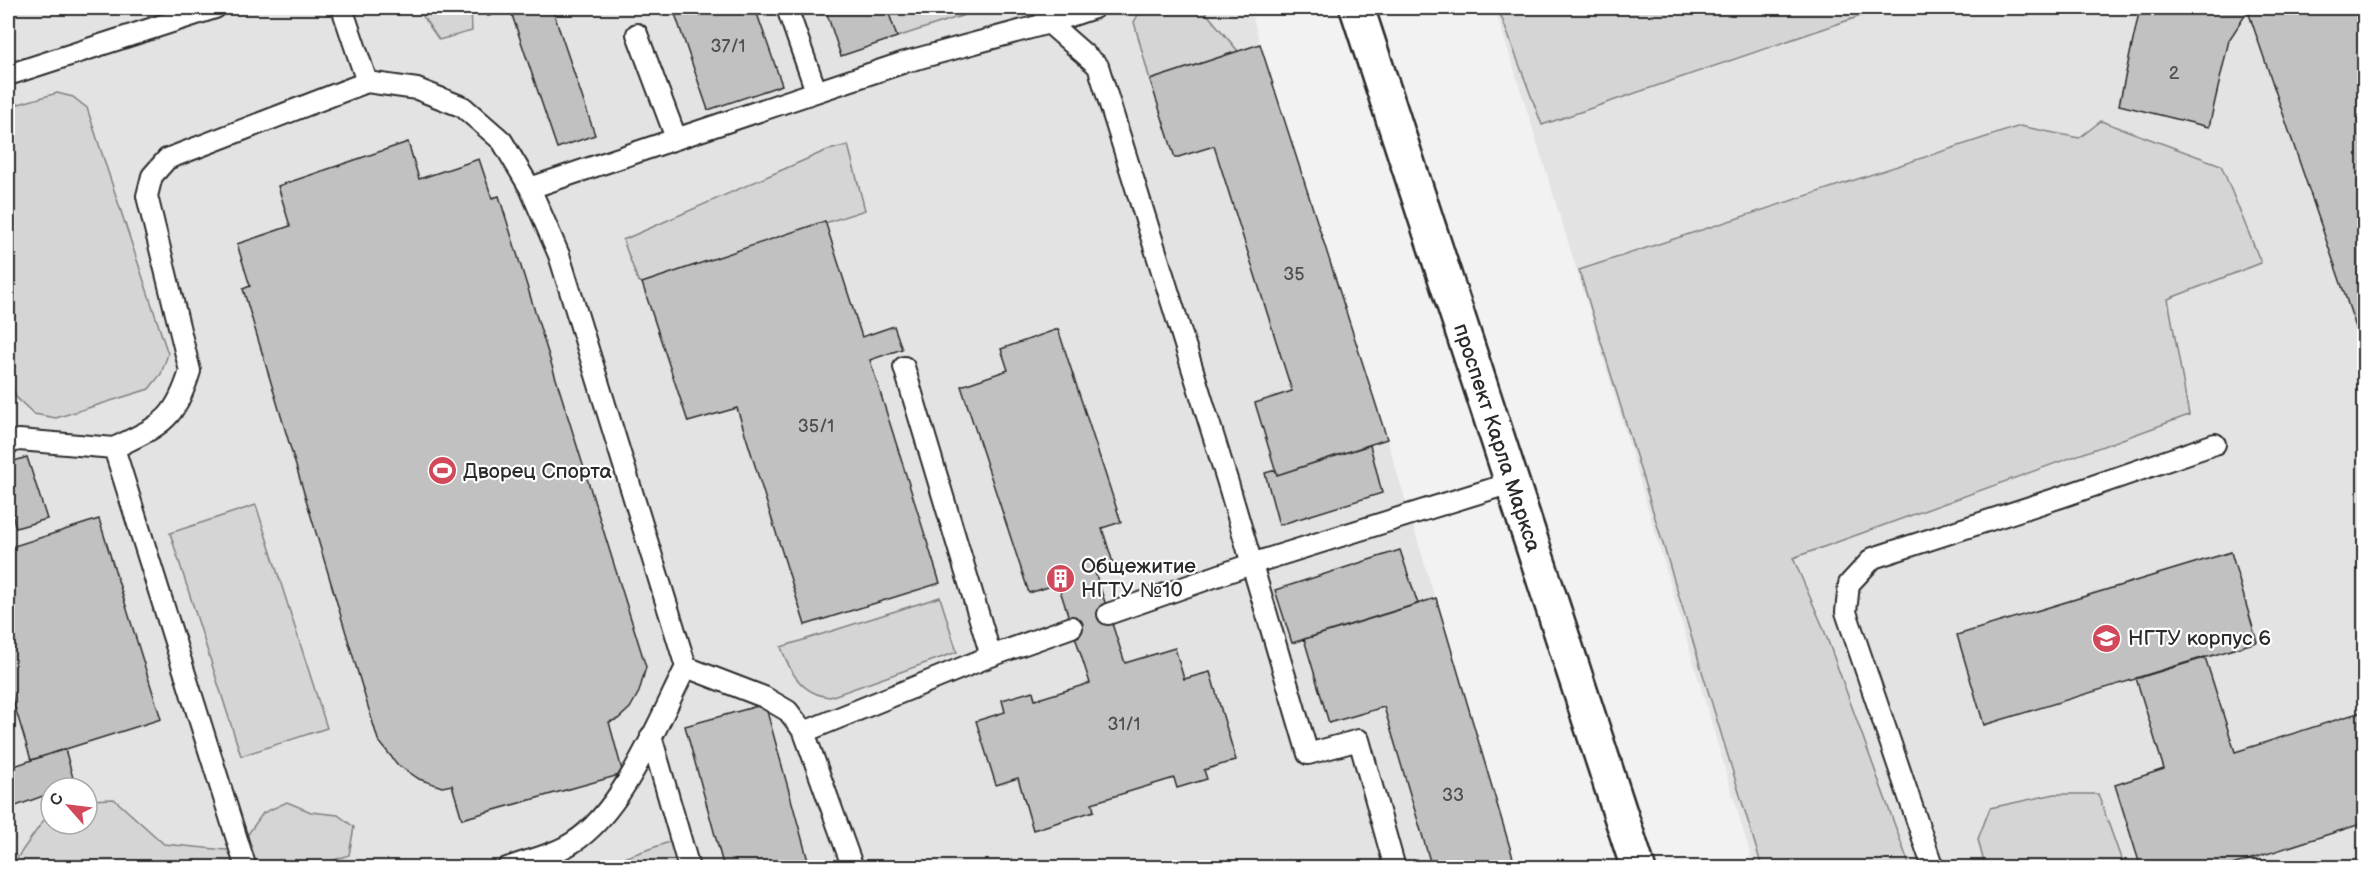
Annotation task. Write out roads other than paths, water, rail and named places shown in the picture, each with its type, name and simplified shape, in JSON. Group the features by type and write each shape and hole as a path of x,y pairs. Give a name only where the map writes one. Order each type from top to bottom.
{"main road":[{"name":"проспект Карла Маркса","path":"1357,8 1638,867"}],"lane":[{"path":"8,75 215,8"},
{"path":"342,8 367,82"},
{"path":"787,8 816,91"},
{"path":"530,188 1046,15 1094,8"},
{"path":"1046,15 1098,66 1308,754 1359,740 1395,867"},
{"path":"637,34 676,138"},
{"path":"8,443 19,440 114,448 164,423 182,399 190,370 147,196 152,176 167,159 367,82 417,89 462,106 501,141 530,188 559,255 686,667 624,785 598,822 571,844 507,867"},
{"path":"904,367 991,656"},
{"path":"1933,867 1846,612 1849,584 1873,558 2215,444"},
{"path":"114,448 246,867"},
{"path":"1108,614 1251,564 1511,483"},
{"path":"804,732 991,656 1072,627"},
{"path":"686,667 764,697 788,711 804,732 853,867"},
{"path":"651,736 689,867"}],"place":[{"name":"Дворец Спорта","path":"442,471"},
{"name":"Общежитие НГТУ №10","path":"1060,578"},
{"name":"НГТУ корпус 6","path":"2107,638"}]}
